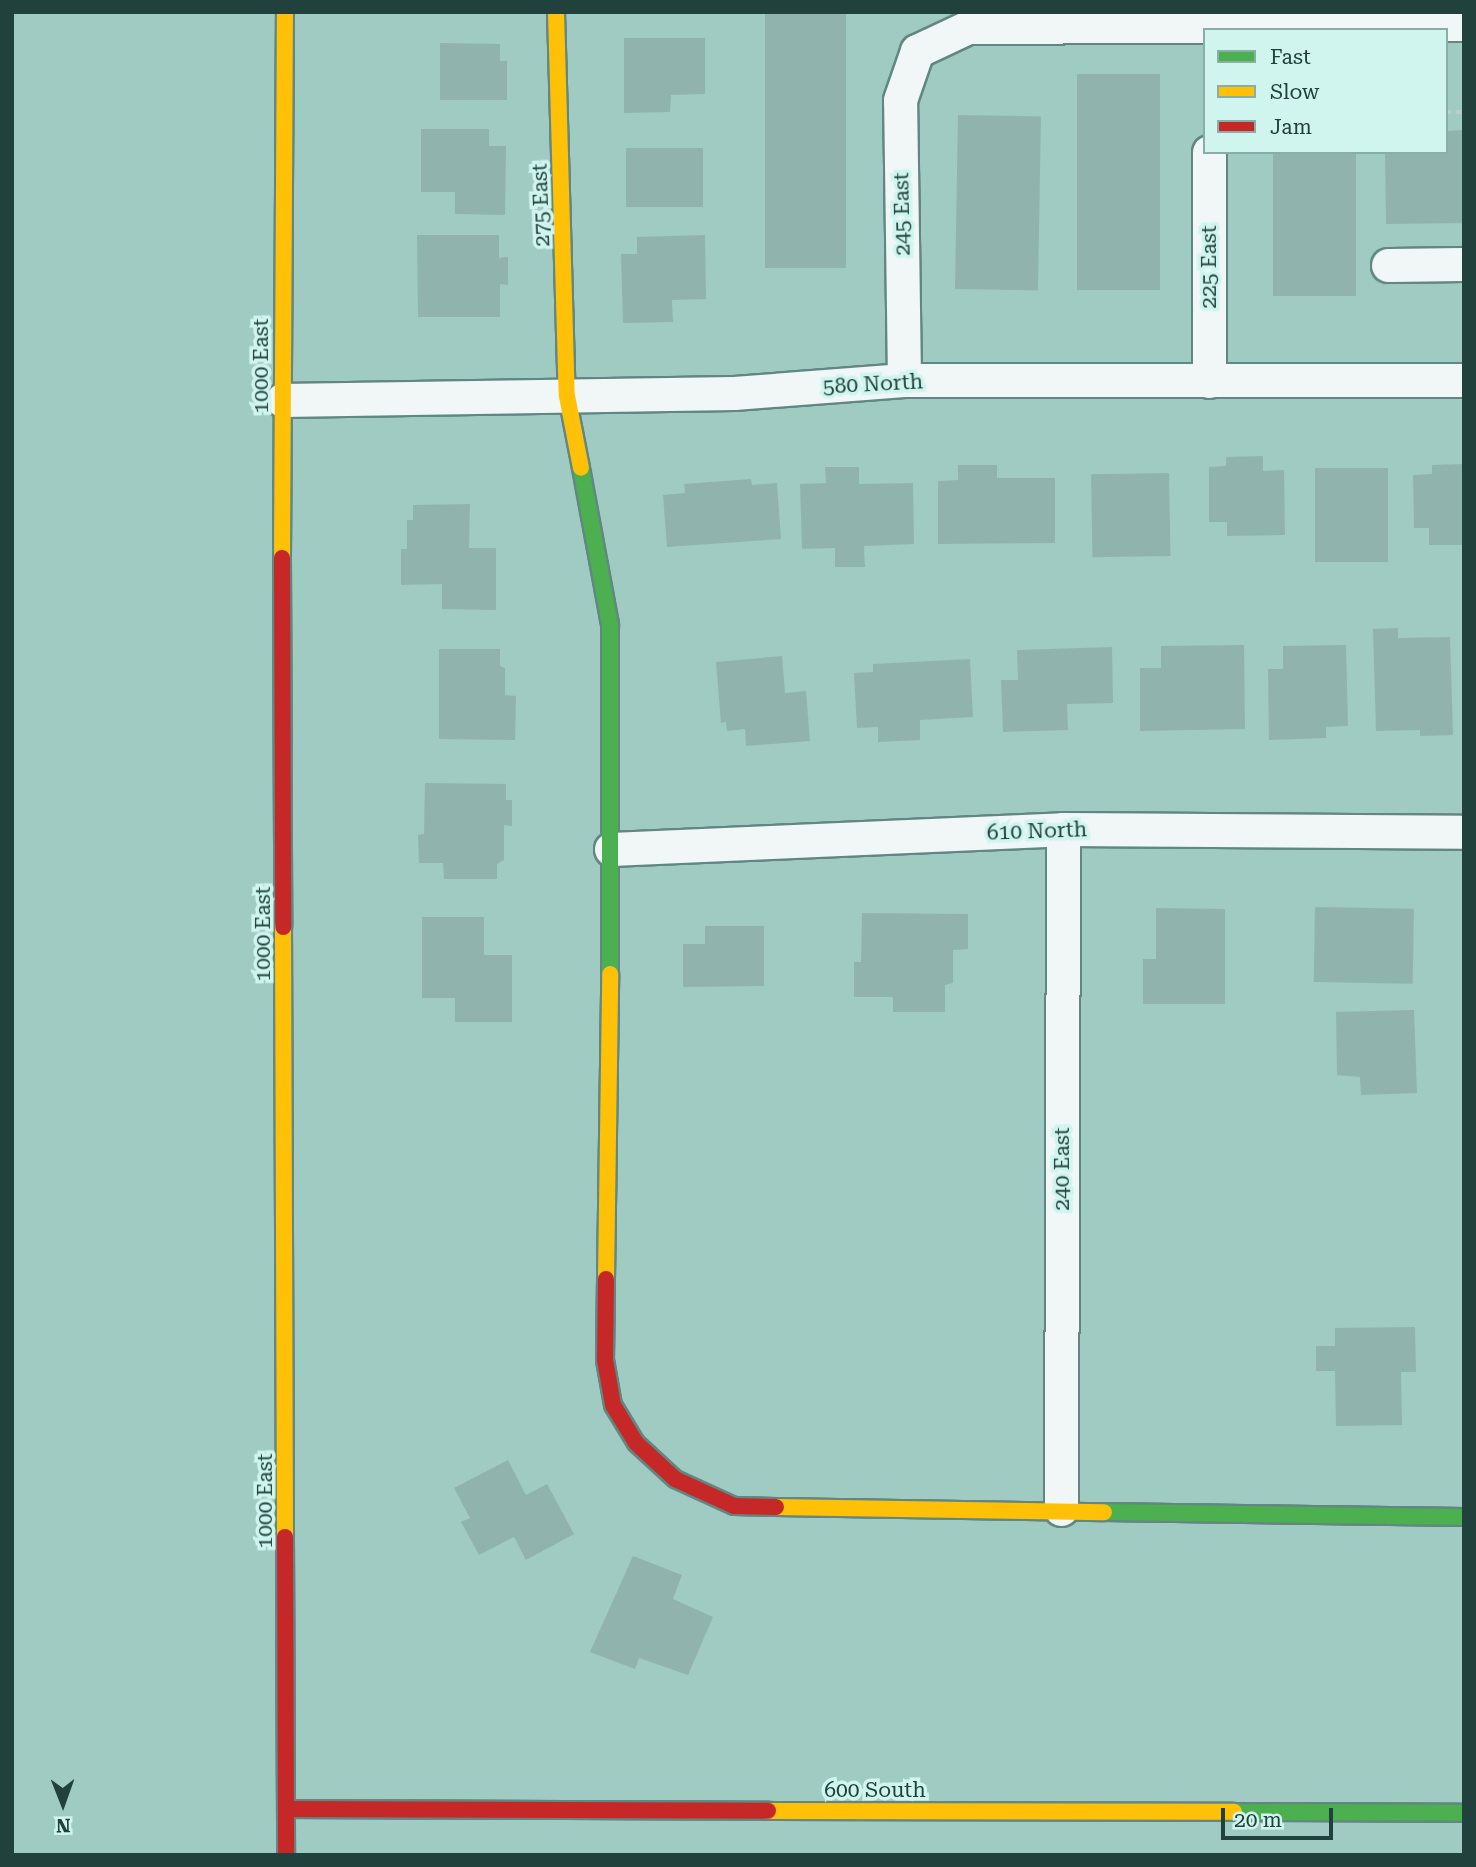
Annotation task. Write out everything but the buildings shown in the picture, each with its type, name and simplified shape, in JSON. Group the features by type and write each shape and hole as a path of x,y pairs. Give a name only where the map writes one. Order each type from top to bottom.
{"street":[{"name":"1000 East","path":"285,12 282,400 286,1855"},
{"name":"275 East","path":"556,12 567,396 610,624 611,849 605,1360 613,1405 636,1443 675,1479 734,1506 1464,1517"},
{"path":"1209,28 1464,24"},
{"name":"245 East","path":"904,380 900,100 917,51 968,27 1209,28"},
{"name":"225 East","path":"1209,154 1209,381"},
{"path":"1388,265 1464,264"},
{"name":"580 North","path":"282,400 734,393 904,380 1464,380"},
{"name":"610 North","path":"611,849 1063,829 1464,832"},
{"name":"240 East","path":"1061,1509 1063,829"},
{"name":"600 South","path":"287,1809 1464,1813"}],"traffic: fast":[{"path":"581,468 610,624 610,974"},
{"path":"1104,1512 1464,1517"},
{"path":"1234,1812 1464,1813"}],"traffic: slow":[{"path":"282,558 285,12"},
{"path":"556,12 567,396 581,468"},
{"path":"283,927 285,1537"},
{"path":"606,1279 610,974"},
{"path":"776,1507 1104,1512"},
{"path":"768,1811 1234,1812"}],"traffic: jam":[{"path":"282,558 283,927"},
{"path":"606,1279 605,1360 613,1405 636,1443 675,1479 734,1506 776,1507"},
{"path":"285,1537 286,1855"},
{"path":"287,1809 768,1811"}]}
